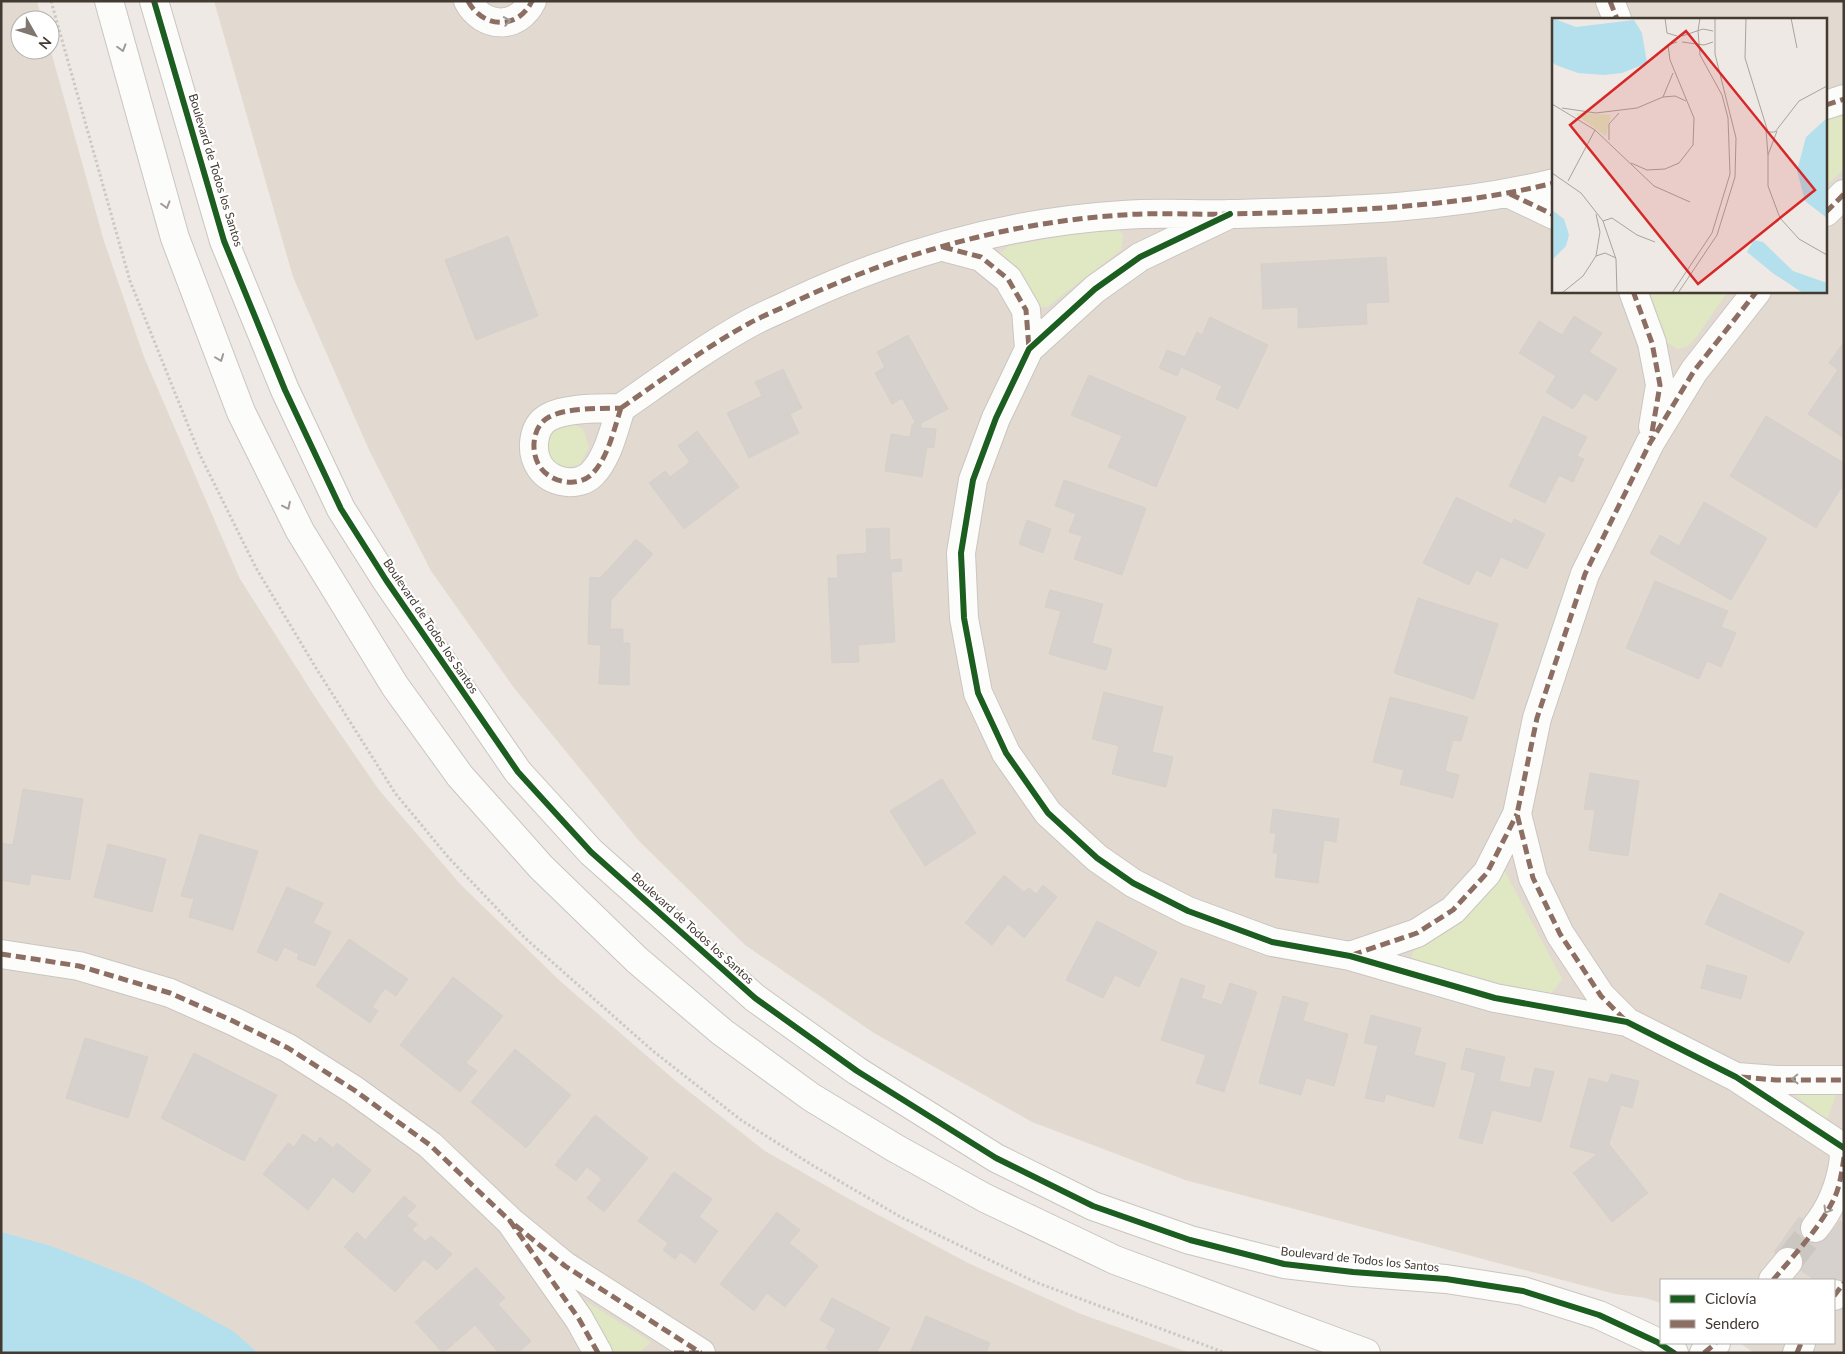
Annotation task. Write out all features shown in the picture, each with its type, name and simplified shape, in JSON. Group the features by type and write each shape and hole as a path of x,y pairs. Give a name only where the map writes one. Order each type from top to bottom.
{"street":[{"path":"108,1 175,238 241,412 300,532 395,686 460,776 541,868 637,960 722,1032 811,1097 895,1148 984,1198 1115,1260 1366,1353"},
{"name":"Boulevard de Todos los Santos","path":"154,1 224,241 285,390 340,509 386,580 518,772 591,852 755,998 857,1071 996,1158 1093,1206 1190,1240 1284,1264 1353,1272 1446,1279 1523,1291 1599,1315 1660,1344"},
{"path":"468,1 475,12 485,19 495,22 508,22 520,17 526,12 532,1"},
{"path":"1610,1 1617,18"},
{"path":"1828,104 1844,99"},
{"path":"621,408 698,353 750,323 839,281 940,247 1040,224 1124,214 1230,214 1412,207 1510,194 1552,184"},
{"path":"1510,194 1552,214"},
{"path":"1828,210 1844,194"},
{"path":"1230,214 1140,257 1095,289 1029,349 996,418 973,480 961,553 964,618 978,693 1006,753 1048,813 1097,858 1133,883 1188,911 1272,942 1350,956 1495,998 1627,1022 1736,1077 1844,1148"},
{"path":"940,247 981,256 1008,279 1026,310 1029,349"},
{"path":"1633,292 1652,343 1660,385 1650,443"},
{"path":"1350,956 1417,933 1454,910 1487,873 1517,814 1537,718 1585,574 1650,443 1694,371 1756,292"},
{"path":"1517,814 1533,878 1560,934 1601,996 1627,1022"},
{"path":"1,954 78,966 170,993 288,1048 354,1090 430,1145 510,1221 565,1266 701,1353 674,1353"},
{"path":"1736,1077 1776,1080 1844,1080"},
{"path":"1815,1228 1834,1198 1842,1175 1844,1157"},
{"path":"510,1221 579,1319 598,1353"},
{"name":"Boulevard de Todos los Santos","path":"1660,1344 1674,1353"},
{"path":"1704,1353 1715,1344"}],"shaded area":[{"path":"1,1 37,1 39,10 10,10 10,60 53,60 104,241 144,357 240,579 319,703 379,790 461,885 560,981 677,1082 765,1151 968,1263 1081,1314 1190,1353 1,1353"},
{"path":"214,1 1844,1 1844,1353 1754,1353 1741,1344 1835,1344 1835,1279 1660,1279 1660,1303 1645,1298 1615,1294 1185,1180 1032,1122 874,1033 745,945 639,841 514,688 431,571 369,450 293,277"}],"green space":[{"path":"1844,115 1844,169 1828,183 1828,120"},
{"path":"1116,226 1123,235 1121,250 1047,307 1033,308 1022,281 999,254 1009,246"},
{"path":"1644,292 1727,292 1695,339 1688,346 1678,349 1666,342"},
{"path":"567,421 583,429 589,447 580,464 562,469 545,461 549,426"},
{"path":"1504,870 1562,979 1549,997 1409,966 1415,947 1493,871"},
{"path":"1838,1088 1827,1120 1789,1090"},
{"path":"582,1299 651,1342 639,1353 611,1353"}],"water":[{"path":"1,1232 51,1246 140,1281 233,1331 258,1353 1,1353"}],"building":[{"path":"508,236 538,316 476,340 445,260"},
{"path":"1386,257 1389,302 1366,303 1367,324 1298,328 1298,307 1263,309 1261,264"},
{"path":"1574,316 1602,333 1589,352 1617,369 1597,401 1584,393 1573,409 1546,392 1556,376 1519,353 1539,321 1562,335"},
{"path":"1210,317 1268,345 1238,409 1216,399 1222,386 1181,367 1177,376 1159,368 1167,350 1185,357 1197,332 1202,335"},
{"path":"908,335 948,409 921,423 921,428 936,429 934,448 927,447 922,477 885,471 891,434 910,437 912,425 915,422 902,398 892,404 875,373 885,367 877,352"},
{"path":"1844,342 1844,438 1808,414 1838,370 1829,363"},
{"path":"783,369 802,408 790,414 799,433 749,458 727,413 762,396 755,382"},
{"path":"1089,375 1186,417 1156,487 1108,467 1122,436 1071,415"},
{"path":"1543,416 1587,437 1577,456 1584,459 1573,482 1559,475 1545,503 1509,486"},
{"path":"1766,416 1844,463 1844,490 1841,488 1816,528 1730,476"},
{"path":"697,431 739,487 684,529 649,483 665,471 670,477 690,462 678,446"},
{"path":"1064,480 1146,508 1122,575 1074,559 1082,536 1069,532 1076,514 1055,506"},
{"path":"1456,497 1512,524 1514,519 1545,534 1527,569 1501,557 1491,577 1476,570 1469,585 1423,563"},
{"path":"1704,502 1767,538 1731,600 1650,553 1660,535 1679,546"},
{"path":"1027,520 1051,529 1043,553 1019,544"},
{"path":"889,528 890,560 901,559 902,571 891,572 895,642 858,645 859,662 832,663 828,578 838,578 837,555 867,553 866,529"},
{"path":"636,539 653,554 611,600 610,629 623,629 623,643 630,643 629,685 599,684 601,645 588,644 590,577 600,578"},
{"path":"1655,581 1728,611 1721,627 1736,633 1721,667 1707,661 1699,679 1626,648"},
{"path":"1050,590 1103,604 1092,643 1112,649 1106,670 1049,654 1061,611 1045,607"},
{"path":"1418,598 1498,624 1474,699 1394,673"},
{"path":"1104,692 1163,707 1152,752 1173,757 1166,787 1112,774 1119,746 1092,739"},
{"path":"1390,697 1468,717 1461,741 1453,740 1445,771 1459,775 1453,798 1400,784 1404,770 1373,762"},
{"path":"1590,773 1639,781 1628,856 1589,850 1595,810 1584,809"},
{"path":"942,779 976,833 925,866 890,811"},
{"path":"23,789 83,799 70,880 31,874 29,885 1,880 1,843 13,845"},
{"path":"1273,809 1339,819 1336,842 1324,840 1318,883 1275,877 1278,853 1273,853 1276,833 1270,833"},
{"path":"200,834 258,851 233,930 189,917 194,899 181,896"},
{"path":"108,844 166,859 152,912 94,897"},
{"path":"1004,875 1024,892 1029,888 1036,894 1043,885 1057,897 1024,938 1008,924 992,945 965,923"},
{"path":"287,887 323,903 313,923 331,932 315,966 297,959 299,954 284,947 277,961 257,952"},
{"path":"1720,893 1804,932 1789,963 1705,924"},
{"path":"1097,921 1157,952 1139,987 1115,975 1103,998 1066,980"},
{"path":"349,939 408,979 396,996 385,988 372,1007 378,1011 370,1023 316,986"},
{"path":"1707,965 1747,976 1741,999 1701,988"},
{"path":"453,977 503,1016 466,1063 477,1071 460,1092 400,1045"},
{"path":"1181,978 1205,986 1201,998 1222,1005 1230,983 1257,992 1224,1092 1196,1083 1206,1055 1161,1040"},
{"path":"1283,996 1308,1003 1303,1021 1348,1034 1334,1086 1306,1078 1301,1095 1259,1083"},
{"path":"1371,1015 1421,1028 1414,1055 1446,1063 1434,1107 1386,1094 1384,1102 1365,1098 1378,1046 1364,1043"},
{"path":"85,1038 148,1057 128,1118 66,1098"},
{"path":"1466,1048 1505,1057 1499,1081 1530,1088 1535,1068 1554,1072 1541,1122 1492,1110 1482,1144 1459,1138 1476,1073 1461,1069"},
{"path":"515,1049 571,1095 526,1148 471,1102"},
{"path":"194,1053 277,1095 244,1161 161,1118"},
{"path":"1611,1074 1639,1081 1632,1108 1621,1105 1609,1144 1648,1193 1612,1222 1573,1173 1597,1154 1570,1147 1589,1078 1608,1083"},
{"path":"595,1115 648,1158 604,1212 587,1198 602,1179 587,1167 576,1181 555,1165"},
{"path":"303,1134 316,1143 320,1137 333,1148 337,1143 371,1170 353,1193 333,1177 308,1210 263,1174 288,1143 294,1147"},
{"path":"674,1172 712,1199 699,1217 718,1231 695,1263 681,1252 675,1259 663,1250 668,1243 638,1221"},
{"path":"404,1196 416,1206 407,1216 417,1224 412,1230 425,1241 431,1236 452,1254 437,1270 424,1259 395,1292 344,1247 357,1232 365,1240"},
{"path":"777,1212 800,1230 789,1243 818,1266 785,1307 767,1293 754,1311 720,1284"},
{"path":"1799,1217 1828,1237 1840,1221 1844,1224 1844,1300 1835,1294 1835,1279 1814,1279 1774,1252"},
{"path":"476,1267 505,1298 498,1304 531,1341 518,1353 499,1353 475,1325 443,1353 415,1322"},
{"path":"832,1298 890,1328 876,1353 835,1353 826,1348 836,1329 820,1320"},
{"path":"926,1316 990,1343 986,1353 910,1353"}],"tunnel":[{"path":"1788,1262 1815,1228"}],"marked path":[{"path":"468,1 482,17 500,22 510,21 518,17 532,1"},
{"path":"1610,1 1617,18"},
{"path":"1828,104 1844,99"},
{"path":"621,408 683,364 764,316 831,285 912,255 954,243 996,233 1080,219 1123,215 1272,213 1393,207 1474,198 1552,183"},
{"path":"1510,194 1552,214"},
{"path":"1828,210 1844,194"},
{"path":"943,247 981,257 1008,279 1026,310 1029,349"},
{"path":"1633,292 1652,343 1660,385 1651,438"},
{"path":"1625,1020 1601,996 1560,934 1533,878 1517,814 1537,718 1585,574 1650,443 1694,371 1756,292"},
{"path":"621,408 610,443 598,467 592,474 580,481 565,482 551,477 540,467 535,454 534,440 543,421 565,412 584,409 621,408"},
{"path":"1352,955 1417,933 1453,910 1487,873 1517,814"},
{"path":"1,954 79,966 170,993 288,1048 354,1090 430,1145 510,1221"},
{"path":"1741,1077 1776,1080 1844,1080"},
{"path":"1774,1279 1806,1241 1828,1210 1838,1189 1844,1157"},
{"path":"598,1353 579,1319 510,1221 565,1266 701,1353"},
{"path":"1835,1295 1844,1283"},
{"path":"1704,1353 1715,1344"},
{"path":"1797,1353 1801,1344"},
{"path":"674,1353 701,1353"}],"cycle path":[{"path":"154,1 224,241 285,390 341,509 386,580 518,772 591,852 755,998 857,1071 996,1158 1093,1206 1190,1240 1284,1264 1353,1272 1446,1279 1523,1291 1599,1315 1660,1344"},
{"path":"1230,214 1140,257 1095,289 1029,349 996,418 973,480 961,553 964,618 978,693 1006,753 1048,813 1097,858 1133,883 1188,911 1272,942 1350,956 1495,998 1627,1022 1736,1077 1844,1148"},
{"path":"1660,1344 1674,1353"}]}
